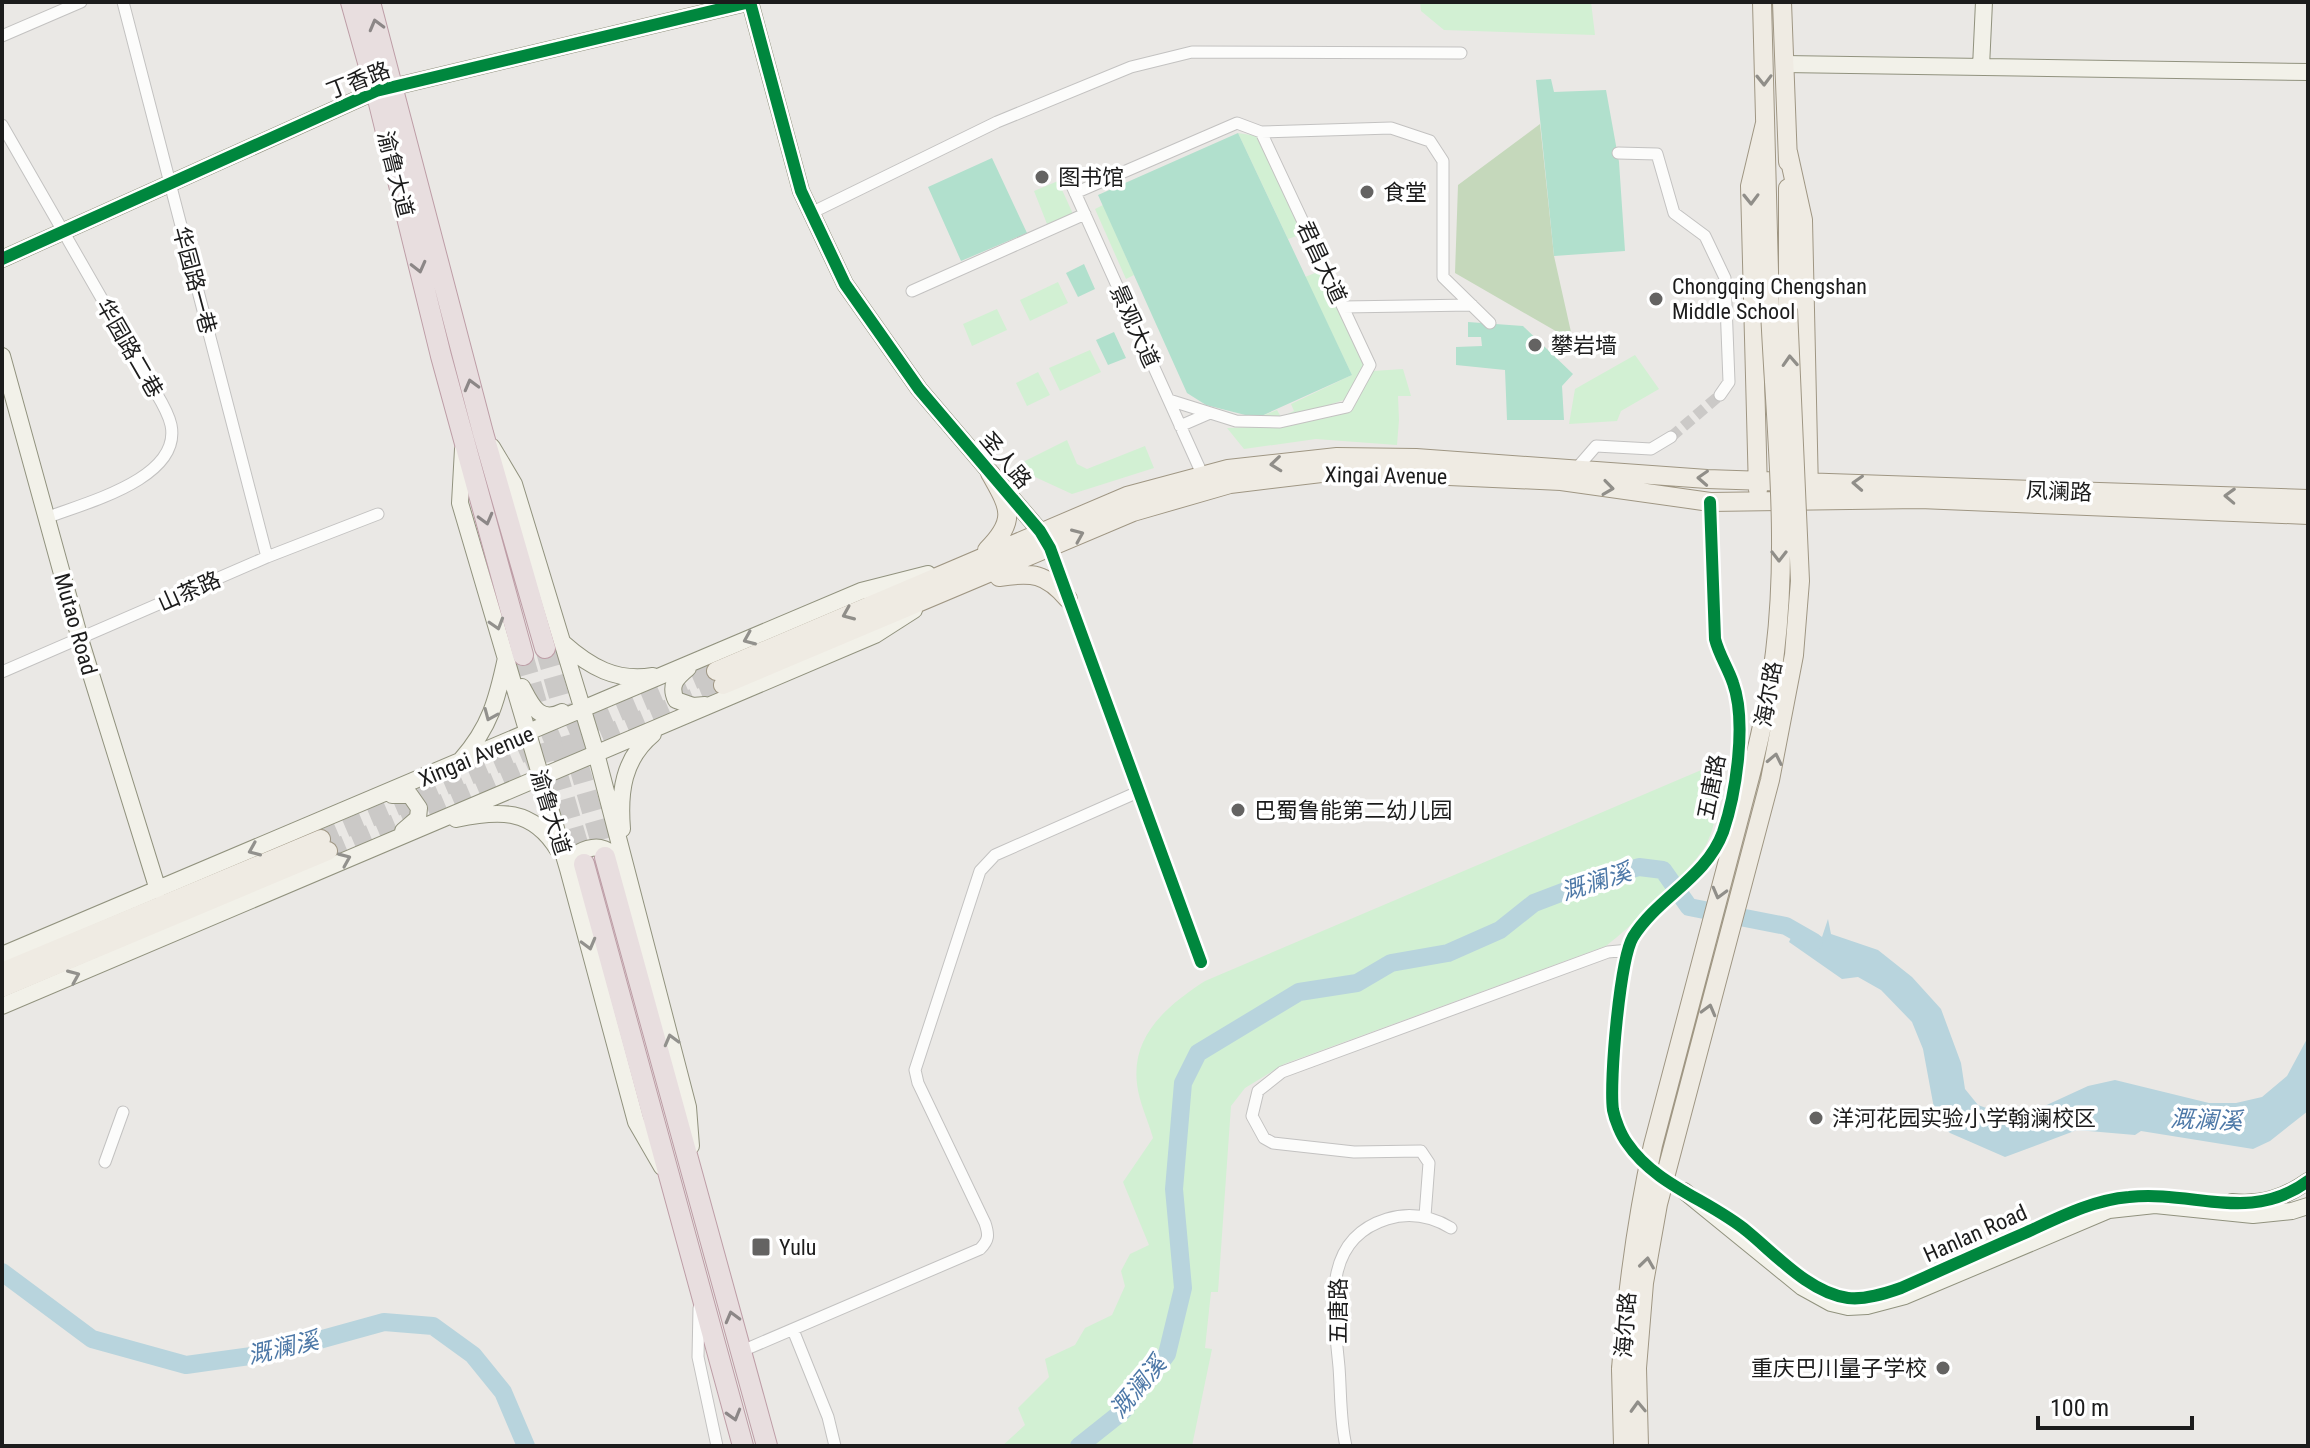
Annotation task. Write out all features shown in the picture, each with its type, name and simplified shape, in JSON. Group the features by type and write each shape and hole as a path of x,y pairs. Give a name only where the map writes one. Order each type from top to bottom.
{"highway":[{"name":"渝鲁大道","path":"351,2 384,88"},
{"name":"渝鲁大道","path":"370,2 384,88 441,356 554,645"},
{"name":"渝鲁大道","path":"474,437 515,656"},
{"name":"渝鲁大道","path":"605,857 767,1446"},
{"name":"渝鲁大道","path":"576,866 743,1446"}],"main road":[{"name":"海尔路","path":"1762,2 1765,123 1779,309"},
{"name":"海尔路","path":"1629,1369 1632,1248 1650,1159 1751,773 1765,716 1773,663 1779,582 1779,309 1788,152 1782,2"},
{"path":"1758,501 1750,186 1765,123"},
{"path":"1788,152 1803,220 1809,502"},
{"name":"Xingai Avenue","path":"1809,481 1707,479 1416,458 1337,457 1228,469 1127,496 1040,531 719,678 934,597 1133,512 1230,484 1338,471 1561,481 1710,502 1809,502"},
{"path":"981,556 997,540 1009,516 1007,502 990,473"},
{"name":"凤澜路","path":"1809,481 2308,499"},
{"name":"凤澜路","path":"1809,502 1920,499 2308,515"},
{"path":"973,581 1033,575 1053,584 1068,599"},
{"path":"2,972 325,845 2,988"},
{"path":"1623,1446 1629,1369"},
{"path":"1629,1369 1639,1446"}],"street":[{"path":"2,36 81,2"},
{"name":"华园路一巷","path":"123,2 267,557"},
{"name":"丁香路","path":"2,259 384,88 750,2"},
{"name":"圣人路","path":"750,2 801,191 845,284 919,389 1040,531 1050,548 1201,962"},
{"path":"1981,67 1984,2"},
{"path":"811,213 997,122 1131,67 1192,52 1461,53"},
{"path":"1784,64 2308,72"},
{"path":"1075,193 1237,123 1261,132 1391,128 1430,141 1443,161 1443,277 1490,323"},
{"name":"华园路二巷","path":"2,125 152,386 172,427 167,455 156,469 137,481 46,518"},
{"name":"君昌大道","path":"1169,400 1236,421 1280,422 1347,407 1370,365 1261,132"},
{"path":"1618,153 1657,154 1674,213 1705,236 1725,278 1729,382 1720,395"},
{"name":"景观大道","path":"1068,177 1203,476"},
{"path":"912,291 1085,214"},
{"path":"1343,307 1472,305"},
{"name":"Mutao Road","path":"2,356 80,639 158,890"},
{"path":"1180,426 1210,413"},
{"path":"1576,469 1596,446 1651,449 1671,437"},
{"name":"五唐路","path":"1684,1191 1649,1169 1626,1142 1614,1113 1611,1081 1616,1028 1631,940 1645,921 1693,878 1715,850 1735,788 1739,743 1736,694 1715,639 1710,502"},
{"name":"山茶路","path":"2,672 267,557 378,514"},
{"name":"Xingai Avenue","path":"2,955 861,591 954,568"},
{"name":"Xingai Avenue","path":"2,1006 875,635 934,597"},
{"path":"554,645 601,671 622,678 671,673"},
{"name":"渝鲁大道","path":"554,645 572,673 596,753 688,1107 692,1171"},
{"path":"515,656 533,708 542,715 552,717 567,707 571,699 572,673"},
{"path":"457,764 476,742 489,720 515,656"},
{"name":"渝鲁大道","path":"515,656 528,734 540,776 576,866"},
{"path":"695,662 673,684 672,692 676,700 693,706 715,704"},
{"path":"624,866 621,801 629,763 642,744 675,720"},
{"path":"742,1351 980,1249 987,1242 989,1233 985,1223 918,1083 915,1070 980,871 995,855 1138,792"},
{"path":"381,796 410,795 419,808 418,818 389,841"},
{"path":"423,826 486,814 502,813 526,819 545,832 576,866"},
{"path":"576,866 578,853 595,846 611,852 624,866"},
{"path":"1425,1216 1429,1163 1421,1151 1354,1152 1273,1143 1264,1138 1252,1116 1258,1091 1282,1072 1608,952 1629,950"},
{"path":"105,1162 123,1112"},
{"name":"Hanlan Road","path":"1684,1191 1738,1223 1808,1280 1835,1295 1849,1298 1882,1295 1901,1288 2058,1218 2106,1201 2155,1196 2252,1204 2285,1195 2308,1181"},
{"name":"Hanlan Road","path":"1684,1191 1802,1287 1831,1303 1848,1307 1884,1303 1905,1296 2109,1210 2155,1205 2253,1215 2308,1206"},
{"name":"五唐路","path":"1346,1446 1334,1307 1334,1283 1340,1259 1351,1241 1369,1225 1389,1218 1425,1216 1451,1228"},
{"path":"700,1292 698,1357 717,1446"},
{"path":"793,1330 828,1417 835,1446"}],"green space":[{"path":"1420,2 1591,2 1595,35 1444,30 1421,11"},
{"path":"1551,79 1554,92 1606,90 1619,162 1625,251 1554,256 1536,80"},
{"path":"1540,124 1554,256 1573,341 1455,273 1458,185"},
{"path":"1238,133 1257,136 1302,234 1288,239"},
{"path":"1238,133 1352,375 1257,418 1206,405 1187,393 1098,195"},
{"path":"992,158 1027,233 961,261 928,187"},
{"path":"1058,181 1073,214 1047,224 1034,191"},
{"path":"1103,205 1134,275 1126,279 1095,209"},
{"path":"1084,264 1095,289 1078,297 1066,273"},
{"path":"1320,271 1365,366 1344,400 1281,420 1257,418 1277,410 1281,417 1294,411 1291,404 1352,375 1305,277"},
{"path":"1058,282 1068,303 1030,321 1020,300"},
{"path":"997,309 1007,330 972,346 963,324"},
{"path":"1468,322 1523,326 1573,374 1562,386 1564,420 1507,420 1505,370 1456,365 1456,347 1482,346 1481,337 1468,337"},
{"path":"1114,332 1126,358 1108,365 1096,340"},
{"path":"1090,350 1101,372 1060,391 1049,368"},
{"path":"1635,355 1659,389 1621,411 1617,421 1569,424 1575,389"},
{"path":"1403,369 1411,396 1398,396 1397,445 1316,439 1244,449 1227,428 1282,426 1352,411 1373,371"},
{"path":"1038,372 1050,395 1027,406 1016,383"},
{"path":"1067,440 1077,464 1087,469 1145,446 1154,468 1072,494 1013,467"},
{"path":"1706,768 1725,769 1716,817 1707,843 1676,882 1606,946 1284,1064 1245,1088 1231,1106 1218,1292 1211,1292 1205,1348 1212,1349 1192,1446 1002,1446 1025,1425 1018,1408 1049,1377 1045,1359 1075,1345 1085,1328 1112,1315 1125,1286 1121,1271 1130,1254 1149,1245 1123,1182 1153,1138 1138,1091 1137,1066 1146,1036 1166,1011 1205,981"}],"water":[{"path":"1828,919 1831,934 1878,950 1912,977 1941,1009 1961,1063 1965,1089 1978,1105 2008,1116 2023,1116 2088,1086 2115,1080 2209,1103 2236,1103 2262,1097 2287,1076 2308,1037 2308,1111 2270,1141 2253,1149 2141,1131 2135,1135 2077,1130 2005,1157 1950,1133 1936,1119 1923,1049 1912,1022 1881,990 1858,977 1842,979 1789,942 1797,925 1822,937"}],"waterway":[{"name":"溉澜溪","path":"1079,1446 1123,1411 1167,1354 1183,1288 1174,1189 1183,1083 1198,1053 1299,992 1357,983 1391,963 1448,953 1500,930 1534,903 1639,867 1663,870 1689,907 1786,926 1814,942"},
{"name":"溉澜溪","path":"2,1272 92,1339 186,1365 272,1353 384,1322 433,1326 473,1355 503,1392 526,1446"}],"tunnel":[{"path":"1671,437 1720,395"},
{"path":"545,648 605,857"},
{"path":"523,655 584,864"},
{"path":"321,839 716,671"},
{"path":"328,851 723,685"}],"cycle path":[{"path":"2,259 376,91 750,2 801,191 845,284 919,389 1040,531 1050,548 1201,962"},
{"path":"1710,502 1715,639 1733,683 1739,717 1736,778 1728,816 1715,848 1694,875 1643,923 1628,950 1617,1021 1612,1095 1618,1127 1639,1158 1668,1182 1733,1221 1807,1281 1834,1295 1848,1298 1874,1296 1901,1288 2063,1216 2102,1202 2153,1196 2243,1203 2265,1201 2286,1194 2308,1181"}],"place":[{"name":"图书馆","path":"1042,177"},
{"name":"食堂","path":"1367,192"},
{"name":"Chongqing Chengshan Middle School","path":"1656,299"},
{"name":"攀岩墙","path":"1535,345"},
{"name":"巴蜀鲁能第二幼儿园","path":"1238,810"},
{"name":"洋河花园实验小学翰澜校区","path":"1816,1118"},
{"name":"Yulu","path":"761,1247"},
{"name":"重庆巴川量子学校","path":"1943,1368"}]}
